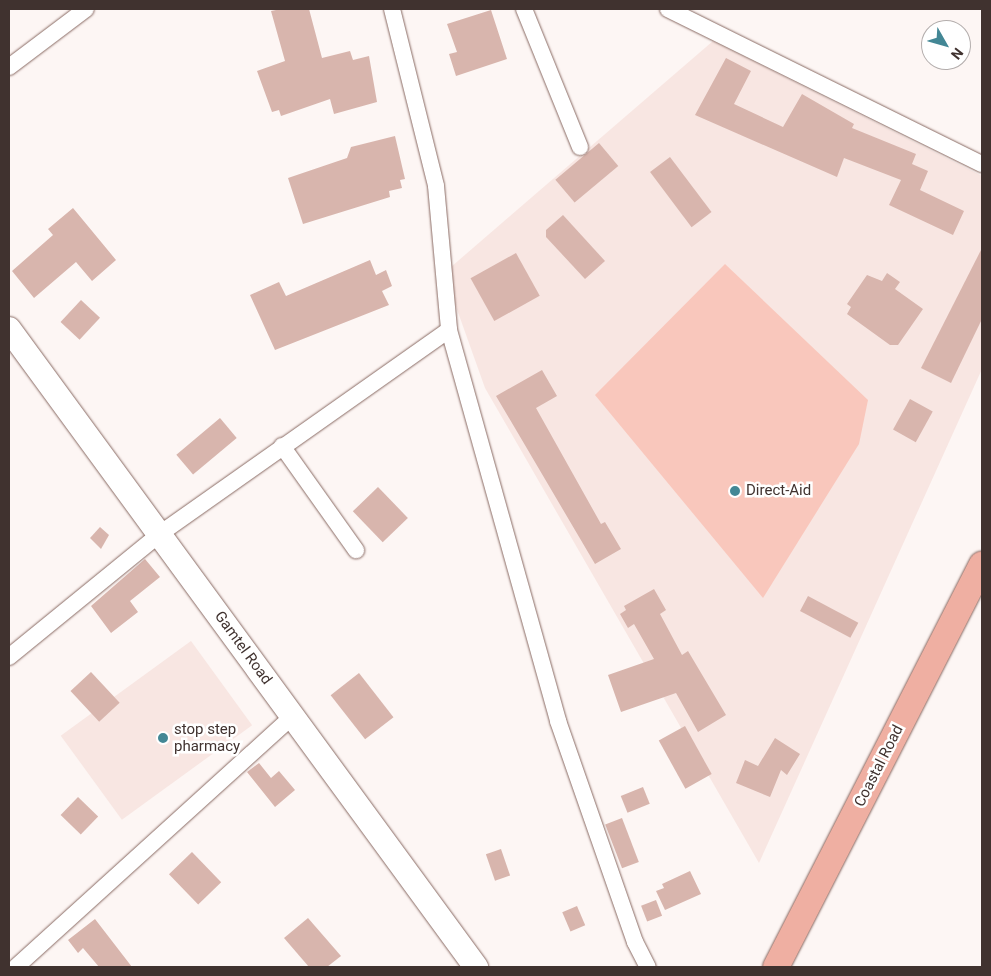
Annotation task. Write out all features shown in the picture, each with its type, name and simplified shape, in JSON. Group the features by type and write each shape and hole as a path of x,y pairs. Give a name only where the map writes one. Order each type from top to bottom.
{"main road":[{"name":"Coastal Road","path":"776,967 982,565"}],"street":[{"path":"9,67 86,9"},
{"path":"392,9 436,186 449,330 558,721 635,942 648,967"},
{"path":"524,9 580,147"},
{"path":"668,9 982,164"},
{"name":"Gamtel Road","path":"9,329 476,967"},
{"path":"9,657 160,533 449,330"},
{"path":"282,446 356,550"},
{"path":"16,967 293,716"}],"shaded area":[{"name":"Direct-Aid","path":"713,41 982,176 982,369 759,863 485,388 444,273"},
{"path":"725,264 868,400 859,444 763,598 595,395"},
{"name":"stop step pharmacy","path":"191,641 252,725 122,820 61,736"}],"building":[{"path":"309,9 322,58 350,51 353,60 369,56 377,102 334,114 330,99 281,116 279,110 272,112 257,71 285,61 271,11"},
{"path":"491,10 507,59 456,76 449,54 457,52 447,24"},
{"path":"726,58 751,71 734,104 783,127 802,94 854,124 852,128 916,154 912,164 928,171 920,190 964,211 953,235 889,205 901,180 844,158 837,177 695,115"},
{"path":"395,136 405,179 400,180 402,188 389,191 390,197 303,224 288,178 347,158 351,147"},
{"path":"599,143 618,166 575,203 555,180"},
{"path":"670,157 712,212 692,227 650,172"},
{"path":"73,208 116,260 92,281 76,262 34,298 12,271 53,235 48,229"},
{"path":"563,215 605,261 585,279 546,237 546,230"},
{"path":"982,248 982,319 951,383 921,368"},
{"path":"516,253 540,296 494,321 471,278"},
{"path":"370,260 376,275 386,270 392,286 382,291 389,305 275,350 250,295 279,282 286,296"},
{"path":"887,273 900,282 895,289 923,309 898,345 890,345 847,314 851,307 847,304 867,275 882,281"},
{"path":"81,300 100,318 80,340 61,322"},
{"path":"542,370 557,396 536,408 601,524 605,522 621,549 595,564 496,396"},
{"path":"910,399 933,412 916,442 893,430"},
{"path":"220,418 237,438 193,475 176,455"},
{"path":"378,487 408,518 383,542 353,511"},
{"path":"100,527 109,535 101,549 90,538"},
{"path":"145,559 160,577 130,601 138,612 111,633 91,606"},
{"path":"654,589 666,610 660,614 682,655 688,651 726,715 698,732 676,693 621,712 608,675 654,659 634,624 628,628 620,614 626,610 624,606"},
{"path":"808,596 858,623 850,638 800,611"},
{"path":"91,672 120,703 99,722 71,691"},
{"path":"359,673 393,717 365,739 331,695"},
{"path":"685,726 712,774 685,789 659,741"},
{"path":"775,738 800,754 787,775 781,770 770,797 736,783 745,760 758,766"},
{"path":"259,763 271,778 279,771 295,790 275,807 247,772"},
{"path":"643,787 650,804 627,813 621,796"},
{"path":"78,797 98,816 81,834 61,815"},
{"path":"622,818 639,862 622,868 605,824"},
{"path":"501,849 510,875 495,881 486,854"},
{"path":"192,852 221,882 198,904 169,874"},
{"path":"690,871 701,894 665,910 656,891 664,888 662,884"},
{"path":"656,900 662,916 647,922 641,906"},
{"path":"577,906 585,925 570,932 562,912"},
{"path":"308,918 341,956 327,967 309,967 284,938"},
{"path":"95,919 132,967 99,967 83,948 78,953 68,940"}],"place":[{"name":"Direct-Aid","path":"735,491"},
{"name":"stop step pharmacy","path":"163,738"}]}
